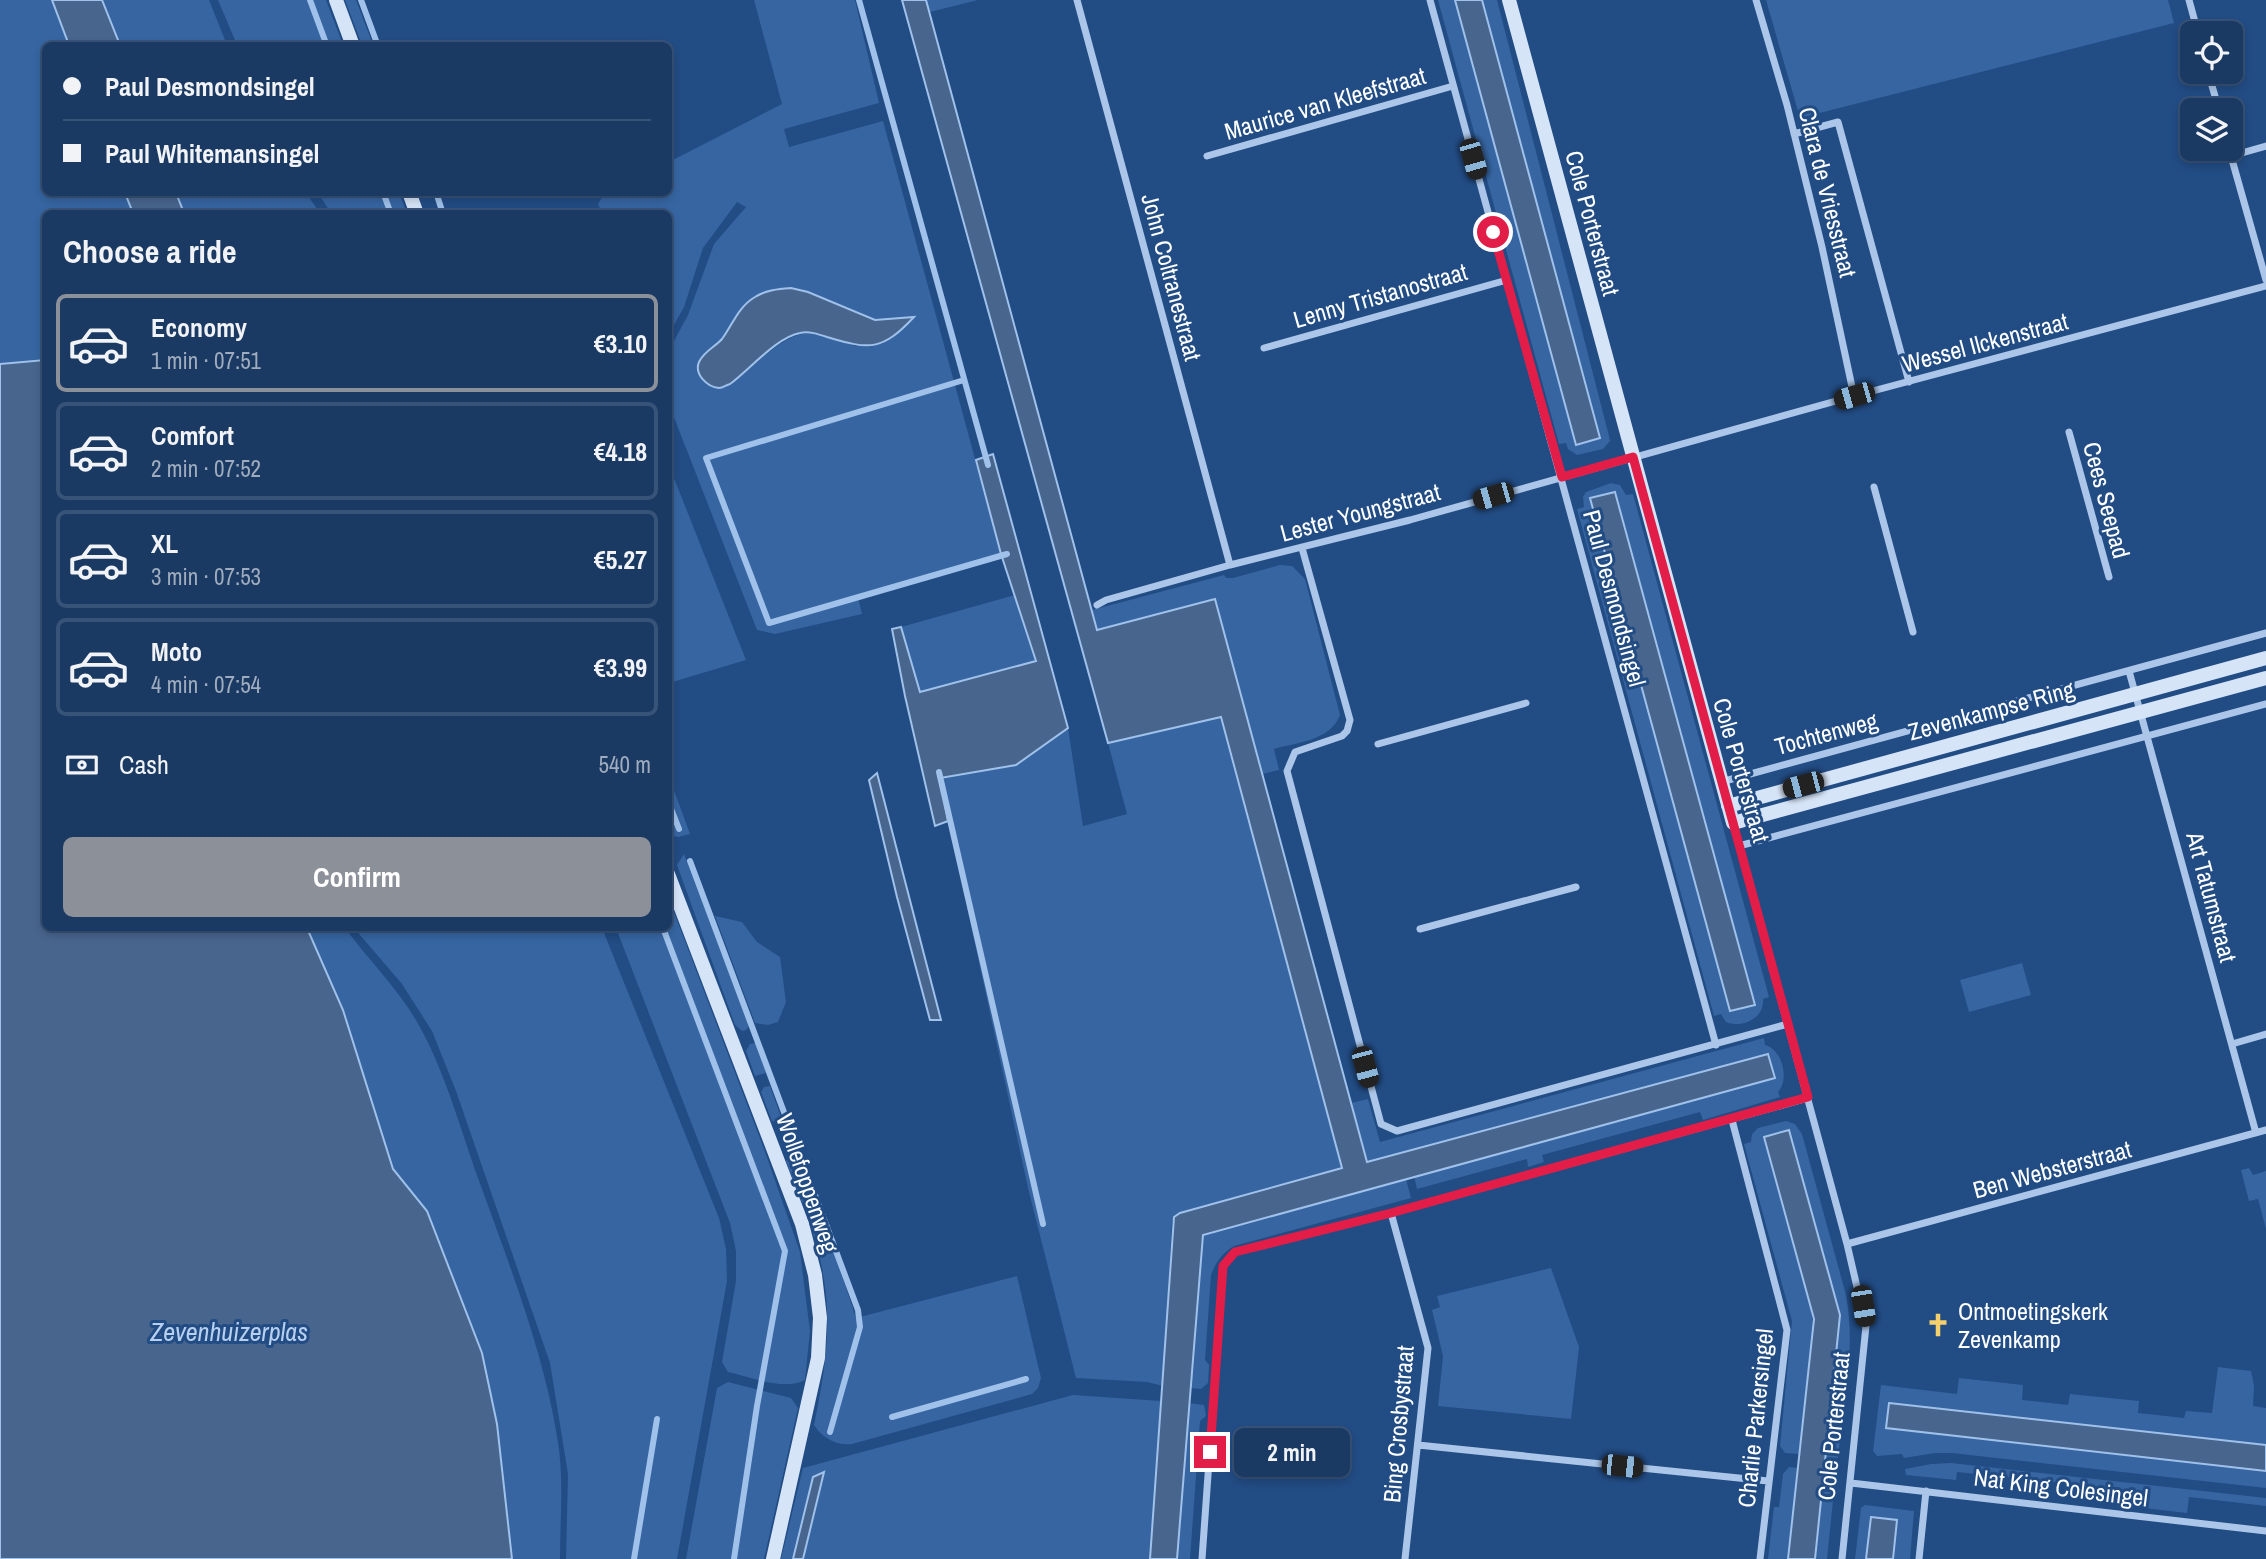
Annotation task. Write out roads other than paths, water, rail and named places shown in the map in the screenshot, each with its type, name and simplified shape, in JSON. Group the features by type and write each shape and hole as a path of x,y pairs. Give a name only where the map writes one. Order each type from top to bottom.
{"street":[{"path":"336,0 352,42"},
{"name":"John Coltranestraat","path":"1077,0 1230,565"},
{"name":"Paul Desmondsingel","path":"1430,0 1716,1045"},
{"name":"Cole Porterstraat","path":"1509,0 1808,1097 1866,1326 1842,1559"},
{"name":"Clara de Vriesstraat","path":"1756,0 1794,134 1822,247 1854,396"},
{"path":"2189,0 2195,21"},
{"name":"Maurice van Kleefstraat","path":"1207,156 1453,86"},
{"path":"1794,134 1838,122 1909,382"},
{"path":"2243,150 2266,146"},
{"path":"2232,161 2266,283"},
{"name":"Lenny Tristanostraat","path":"1264,348 1507,280"},
{"name":"Wessel Ilckenstraat","path":"1633,457 2266,283"},
{"name":"Cees Seepad","path":"2068,432 2109,578"},
{"name":"Lester Youngstraat","path":"1097,605 1106,600 1230,565 1302,548 1633,457"},
{"path":"1874,487 1913,632"},
{"path":"1302,548 1350,720 1347,731 1342,736 1295,752 1287,771 1381,1124 1397,1131 1788,1024"},
{"name":"Tochtenweg","path":"1721,782 2266,633"},
{"name":"Zevenkampse Ring","path":"1728,806 2266,658"},
{"name":"Art Tatumstraat","path":"2129,671 2256,1133"},
{"name":"Zevenkampse Ring","path":"1733,823 2266,678"},
{"path":"1378,744 1526,702"},
{"path":"1740,846 2266,704"},
{"name":"Wollefoppenweg","path":"672,884 802,1224 815,1275 820,1318 818,1358 773,1559"},
{"path":"1420,929 1576,887"},
{"path":"2232,1044 2266,1034"},
{"path":"1202,1559 1223,1266 1235,1252 1391,1213 1808,1097"},
{"name":"Charlie Parkersingel","path":"1732,1119 1787,1330 1760,1559"},
{"name":"Ben Websterstraat","path":"1847,1244 2266,1130"},
{"name":"Bing Crosbystraat","path":"1391,1213 1428,1348 1405,1559"},
{"path":"1418,1445 1768,1480"},
{"name":"Nat King Colesingel","path":"1851,1483 2266,1531"},
{"path":"1919,1559 1926,1491"}],"water":[{"path":"52,0 102,0 119,42 68,42"},
{"path":"902,0 926,0 1097,630 1215,599 1367,1162 1768,1054 1775,1078 1203,1235 1177,1559 1150,1559 1174,1217 1180,1213 1342,1168 1221,717 1108,743"},
{"path":"1455,0 1482,0 1600,438 1576,445"},
{"path":"126,196 177,196 183,210 132,210"},
{"path":"791,288 808,292 875,320 914,317 893,336 875,345 854,344 800,333 773,347 730,384 719,388 706,382 698,371 699,362 722,339 744,306 763,293"},
{"name":"Zevenhuizerplas","path":"42,360 42,931 308,931 343,1010 393,1169 427,1211 482,1353 497,1424 512,1559 0,1559 0,364"},
{"path":"993,454 1068,728 1016,765 940,778 948,821 935,826 892,629 901,627 920,692 1036,661 1001,554 976,460"},
{"path":"1615,492 1755,1005 1730,1011 1590,498"},
{"path":"877,773 941,1020 930,1020 897,897 869,780"},
{"path":"1789,1130 1840,1315 1815,1559 1788,1559 1814,1319 1764,1137"},
{"path":"1889,1403 2266,1445 2266,1471 1886,1428"},
{"path":"824,1472 803,1559 793,1559 813,1477"},
{"path":"1871,1517 1897,1520 1893,1559 1866,1559"}],"waterway":[{"path":"310,0 326,42"},
{"path":"361,0 377,42"},
{"path":"859,0 988,465"},
{"path":"384,196 390,210"},
{"path":"437,196 442,210"},
{"path":"964,380 706,458 769,623 1007,554"},
{"path":"939,772 1043,1224"},
{"path":"672,811 679,829"},
{"path":"690,861 858,1310 860,1327 830,1432"},
{"path":"664,931 785,1251 757,1406 734,1559"},
{"path":"892,1417 1026,1379"},
{"path":"634,1559 657,1419"}],"place":[{"name":"Ontmoetingskerk Zevenkamp","path":"1938,1325"}]}
